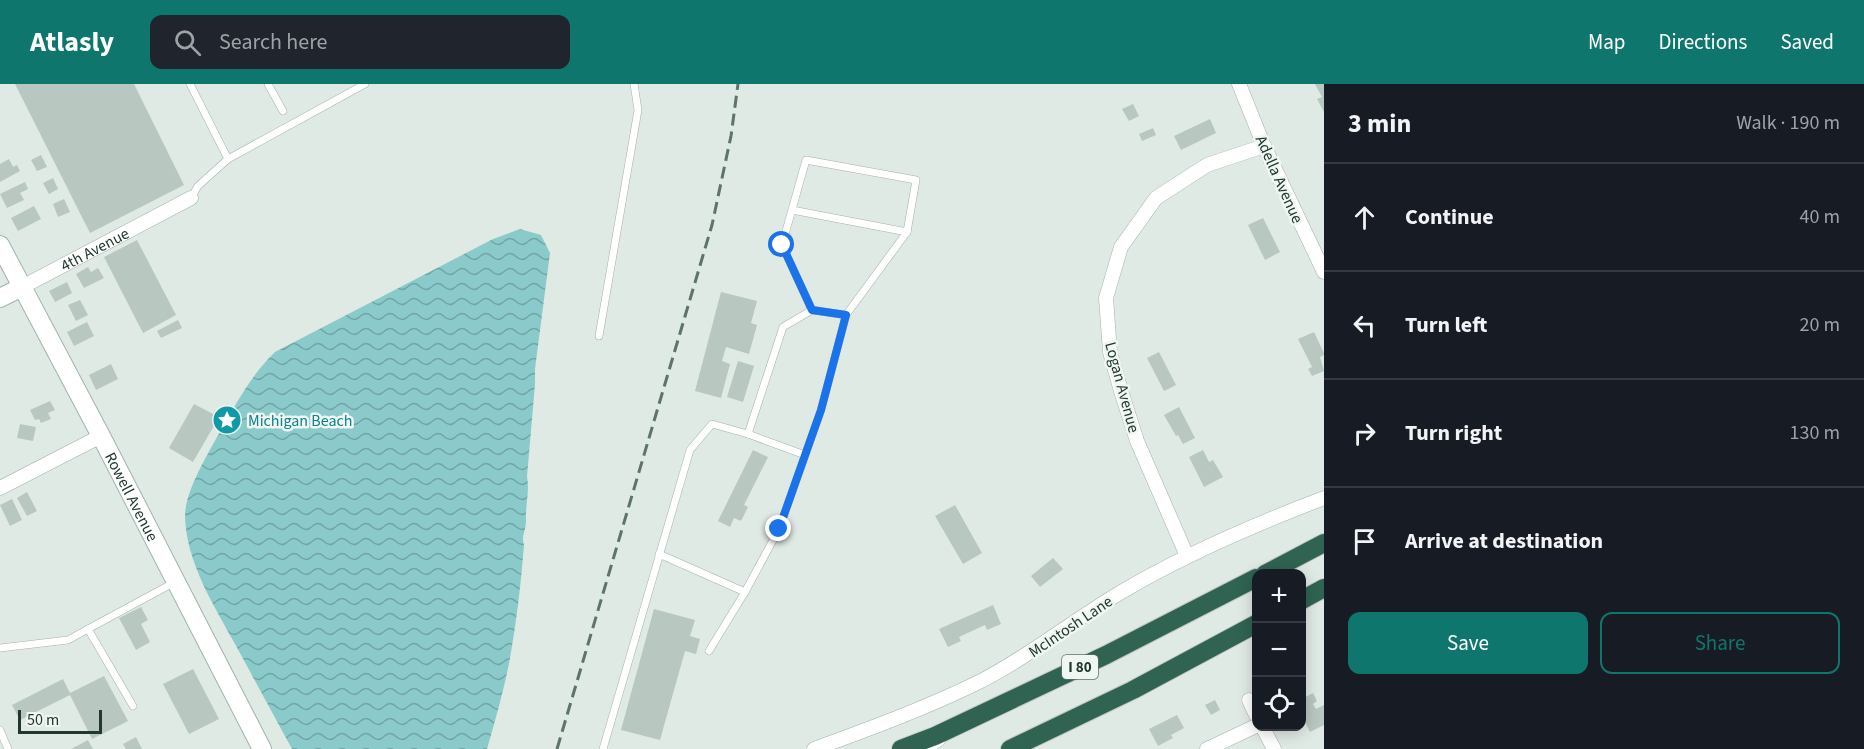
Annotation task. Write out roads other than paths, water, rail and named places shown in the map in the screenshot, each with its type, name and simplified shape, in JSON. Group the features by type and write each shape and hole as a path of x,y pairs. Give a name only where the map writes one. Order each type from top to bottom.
{"highway":[{"path":"1273,569 1324,543"},
{"name":"I 80","path":"901,749 934,736 1106,655 1252,581"},
{"path":"1306,598 1324,588"},
{"path":"1010,749 1133,690 1252,627"}],"street":[{"name":"Adella Avenue","path":"1239,84 1264,146 1324,272"},
{"name":"Logan Avenue","path":"1187,556 1137,441 1121,391 1110,352 1106,298 1121,248 1156,198 1207,165 1264,146"},
{"name":"4th Avenue","path":"0,298 191,198"},
{"name":"Rowell Avenue","path":"0,245 262,749"},
{"path":"0,488 101,436"},
{"name":"McIntosh Lane","path":"814,749 978,682 1032,653 1075,621 1119,593 1187,556 1266,520 1324,498"},
{"path":"1249,700 1252,706"},
{"path":"1207,749 1252,728"},
{"path":"1265,731 1274,749"}],"lane":[{"path":"190,84 228,159"},
{"path":"268,84 283,111"},
{"path":"191,198 198,186 228,159 365,84"},
{"path":"599,336 638,110 634,84"},
{"path":"709,651 745,592 779,529 821,410 846,315 907,232 916,180 806,160 782,245 812,310"},
{"path":"792,210 907,232"},
{"path":"748,434 783,327 812,310 846,315"},
{"path":"603,749 690,450 712,424 748,434 805,455"},
{"path":"659,554 745,592"},
{"path":"0,648 68,640 175,582"},
{"path":"88,629 133,706"},
{"path":"930,749 986,712"},
{"path":"0,730 8,749"}],"water":[{"path":"520,229 541,235 550,253 535,369 526,524 523,536 518,605 509,664 487,749 292,749 202,583 196,567 185,518 193,485 239,399 252,379 275,352 493,239"}],"railway":[{"path":"557,749 712,225 731,136 738,84"}],"place":[{"name":"Michigan Beach","path":"227,420"}]}
